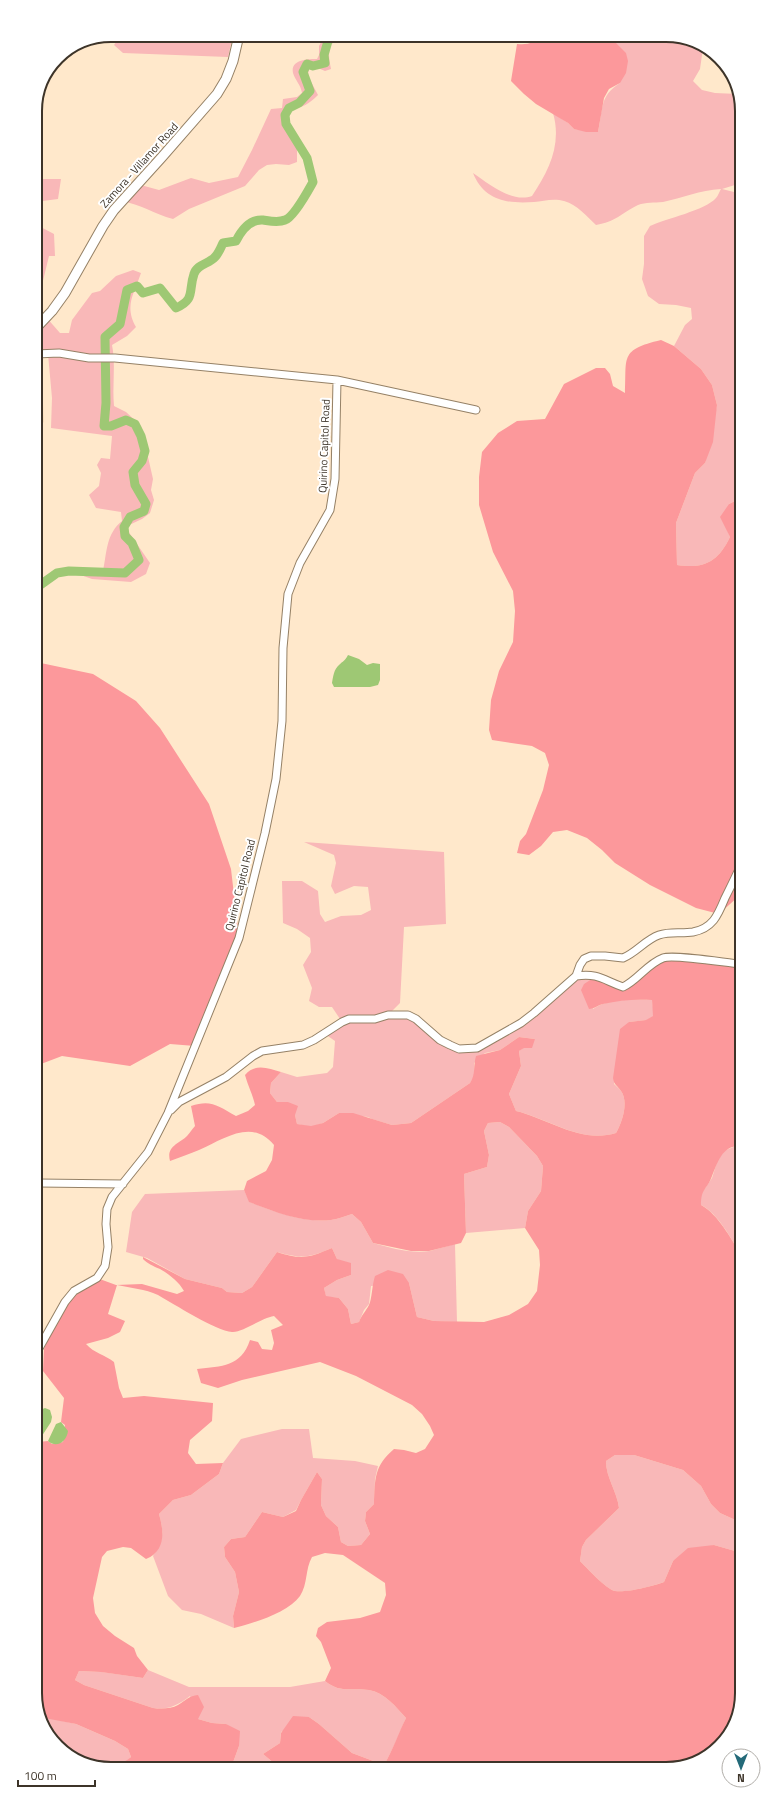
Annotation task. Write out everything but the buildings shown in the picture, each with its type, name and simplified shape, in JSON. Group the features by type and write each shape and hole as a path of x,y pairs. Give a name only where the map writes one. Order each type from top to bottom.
{"main road":[{"name":"Zamora - Villamor Road","path":"42,322 65,293 103,226 114,210 217,94 226,79 238,42"}],"street":[{"path":"42,354 67,354 96,358 115,358 338,380 476,410"},
{"name":"Quirino Capitol Road","path":"42,1343 64,1302 74,1291 97,1278 105,1266 108,1247 106,1224 107,1209 112,1197 148,1152 168,1113 238,938 265,833 276,779 282,721 283,648 287,600 300,563 330,510 333,500 338,380"},
{"path":"168,1113 179,1102 226,1077 253,1056 262,1051 303,1045 349,1019 375,1019 388,1015 408,1015 416,1019 440,1040 458,1049 477,1048 530,1017 576,976 584,958 591,956 623,958 642,947 646,941 661,934 673,931 691,932 706,928 719,914 735,878"},
{"path":"576,976 589,974 598,976 623,987 632,983 646,969 664,957 735,963"},
{"path":"42,1183 123,1184"}],"shaded area":[{"path":"116,42 231,42 228,57 123,53 114,45"},
{"path":"321,42 332,42 329,50 331,69 325,71 311,65 309,67 308,76 318,95 305,105 297,108 289,108 286,118 297,138 297,162 289,165 267,165 259,170 245,186 189,209 173,219 135,204 121,201 137,184 159,190 191,178 209,183 238,177 271,109 282,108 283,99 297,97 302,93 293,73 294,65 297,62 317,59 319,55 319,46"},
{"path":"614,42 670,42 679,43 700,51 702,52 700,69 693,81 702,90 715,93 732,94 734,102 735,185 722,189 735,192 735,501 729,504 725,525 730,537 725,546 715,558 709,562 695,566 677,565 676,523 695,473 705,463 717,405 712,385 701,369 674,346 685,325 692,319 691,308 659,304 648,296 642,279 644,264 644,236 650,226 695,210 711,202 717,197 721,189 698,192 663,202 641,204 603,224 596,225 578,208 564,201 552,200 514,202 497,198 490,195 483,189 473,173 493,187 509,195 517,197 532,196 544,177 555,146 556,136 553,113 574,129 598,132 605,98 613,88 620,83 616,43"},
{"path":"614,42 626,53 628,61 626,73 620,83 609,89 604,98 598,132 586,132 574,129 568,123 536,104 511,81 517,44"},
{"path":"42,179 61,179 58,199 42,201"},
{"path":"42,228 54,234 55,256 49,256 42,285"},
{"path":"133,270 141,273 130,306 132,320 136,327 127,336 112,345 114,360 114,406 126,412 141,426 153,479 151,490 154,500 150,513 142,519 127,526 128,531 150,563 146,574 131,582 92,579 75,573 103,571 110,538 117,526 122,521 121,512 96,508 89,495 99,486 101,473 97,465 101,458 110,459 112,436 51,428 52,398 48,354 42,354 42,322 46,317 60,333 69,333 72,320 92,293 100,291 116,276"},
{"path":"661,340 674,346 701,369 712,385 717,405 713,442 705,463 695,473 676,523 677,565 695,566 709,562 715,558 730,537 720,517 729,504 735,501 735,900 719,914 696,908 650,885 615,863 587,838 567,830 553,832 541,846 529,855 517,853 520,841 526,834 543,790 549,765 545,753 532,746 492,740 489,730 491,700 499,671 513,642 515,611 513,591 493,552 479,505 479,477 482,452 498,433 517,421 545,419 564,384 596,368 605,368 610,374 613,386 625,393 626,363 628,357 638,347"},
{"path":"42,383 44,422 42,424"},
{"path":"348,655 359,659 367,665 373,663 380,664 380,680 378,685 370,687 334,687 332,683 335,671"},
{"path":"42,663 93,674 136,701 160,728 209,804 231,869 239,938 195,1046 170,1044 130,1066 62,1056 42,1064"},
{"path":"304,842 444,852 446,924 404,927 400,1003 388,1015 408,1015 440,1040 468,1049 506,1031 576,976 598,975 593,1009 599,1005 614,1001 652,1000 654,1016 647,1020 629,1022 614,1084 621,1091 625,1106 616,1133 603,1136 578,1133 516,1111 509,1094 521,1066 519,1051 535,1039 519,1037 500,1050 485,1053 474,1063 475,1076 470,1083 411,1123 392,1125 368,1117 339,1113 323,1123 311,1127 297,1124 295,1115 288,1102 277,1102 270,1093 271,1083 281,1072 297,1077 327,1073 333,1067 335,1041 325,1034 342,1022 332,1007 319,1007 309,1001 312,988 303,965 311,952 310,938 297,929 283,923 282,881 302,881 318,891 320,914 325,922 341,916 361,915 371,910 368,887 354,886 335,894 331,886 336,863 334,855"},
{"path":"664,957 735,964 735,1146 725,1151 716,1165 710,1181 703,1192 701,1205 719,1221 735,1245 735,1520 720,1513 711,1504 701,1486 683,1470 634,1455 615,1455 606,1461 606,1467 619,1508 586,1540 582,1547 580,1561 597,1578 611,1589 615,1591 626,1591 640,1589 664,1582 673,1561 688,1548 714,1545 735,1551 735,1693 734,1706 731,1715 721,1735 708,1748 700,1753 688,1758 666,1762 386,1762 406,1718 390,1701 380,1694 363,1689 341,1689 325,1681 331,1668 321,1642 316,1636 318,1628 327,1622 360,1618 380,1612 386,1595 385,1583 343,1555 325,1553 312,1557 308,1566 303,1591 294,1602 270,1616 234,1628 233,1616 239,1592 235,1572 225,1557 224,1547 231,1539 245,1537 262,1512 283,1517 296,1511 317,1472 322,1479 321,1505 326,1516 338,1527 341,1542 348,1546 361,1545 370,1534 365,1521 366,1512 374,1504 375,1480 379,1467 387,1455 394,1449 416,1453 425,1449 434,1435 430,1426 422,1414 412,1405 356,1376 320,1362 242,1380 218,1388 201,1383 197,1369 230,1364 241,1356 250,1340 258,1342 262,1349 272,1350 274,1343 271,1330 283,1325 274,1316 263,1319 236,1332 232,1332 206,1322 158,1295 143,1290 117,1285 108,1314 125,1321 120,1332 108,1338 86,1344 92,1350 114,1362 119,1388 123,1398 144,1396 213,1403 212,1421 190,1440 188,1453 196,1464 223,1463 219,1474 191,1495 173,1500 159,1514 162,1527 162,1540 157,1551 153,1555 146,1559 131,1548 123,1547 107,1551 102,1557 93,1598 95,1613 103,1626 115,1636 134,1648 137,1656 148,1670 143,1678 101,1672 79,1671 75,1680 84,1685 153,1708 163,1709 172,1707 190,1697 198,1695 204,1707 198,1719 212,1723 226,1724 240,1731 239,1746 233,1762 124,1762 131,1757 128,1749 115,1741 76,1724 48,1719 43,1706 42,1693 42,1442 48,1441 52,1444 63,1442 65,1425 61,1422 64,1398 43,1371 44,1349 57,1314 65,1302 97,1278 116,1285 142,1284 177,1294 184,1291 170,1276 147,1262 143,1259 143,1257 185,1279 222,1288 227,1292 242,1293 252,1287 277,1252 305,1257 332,1248 337,1259 351,1263 351,1275 337,1280 324,1288 326,1296 339,1298 348,1309 351,1324 359,1322 369,1305 375,1276 388,1270 403,1274 409,1283 417,1317 434,1321 484,1322 509,1315 528,1304 537,1291 540,1265 539,1250 525,1228 528,1211 541,1191 543,1166 537,1156 509,1127 500,1122 488,1123 484,1131 489,1155 487,1167 464,1174 466,1233 461,1243 429,1251 411,1251 373,1243 361,1222 352,1214 331,1220 310,1220 289,1216 249,1202 244,1190 247,1181 266,1171 272,1160 274,1145 265,1137 257,1133 247,1132 228,1136 170,1161 170,1152 174,1146 187,1136 195,1126 191,1106 209,1103 236,1116 248,1111 255,1105 245,1075 253,1069 262,1068 281,1072 271,1083 270,1093 277,1102 288,1102 298,1106 295,1115 297,1124 311,1126 323,1123 339,1113 353,1113 392,1125 411,1123 470,1083 473,1076 476,1056 500,1050 519,1037 535,1039 532,1048 524,1048 519,1051 521,1066 509,1094 516,1111 578,1133 603,1136 616,1133 625,1106 621,1091 613,1080 620,1029 629,1022 646,1020 653,1016 652,1000 615,1002 589,1009 581,990 584,984 598,975 623,987"},
{"path":"500,1122 509,1127 537,1156 543,1166 541,1191 528,1211 525,1228 466,1233 464,1174 487,1167 489,1155 484,1131 488,1123"},
{"path":"735,1146 735,1245 719,1220 701,1205 701,1194 712,1178 718,1159 724,1151"},
{"path":"244,1190 250,1202 289,1216 310,1220 331,1220 352,1214 361,1222 373,1243 387,1247 423,1252 455,1244 457,1322 434,1321 417,1317 409,1283 371,1286 369,1304 364,1310 359,1322 351,1324 348,1309 339,1298 326,1297 324,1288 337,1280 351,1275 337,1259 332,1248 311,1256 293,1256 277,1252 252,1287 242,1293 227,1292 222,1288 185,1279 147,1258 126,1252 132,1212 145,1194"},
{"path":"45,1408 50,1410 52,1417 51,1422 42,1436 42,1409"},
{"path":"61,1422 68,1431 66,1438 58,1444 51,1443 48,1441 56,1424"},
{"path":"282,1429 309,1429 313,1458 355,1461 378,1466 375,1479 374,1504 366,1512 365,1521 370,1534 361,1545 348,1546 341,1542 338,1527 326,1516 321,1505 322,1479 317,1472 296,1510 283,1517 262,1512 245,1537 231,1539 224,1547 225,1557 235,1572 239,1592 233,1616 234,1628 201,1614 182,1610 168,1596 153,1556 162,1536 162,1526 159,1514 173,1500 191,1495 219,1474 223,1463 241,1439"},
{"path":"615,1455 634,1455 683,1470 701,1486 711,1504 720,1513 735,1520 735,1551 714,1545 673,1561 664,1582 626,1591 615,1591 611,1589 597,1578 580,1561 582,1547 586,1540 619,1508 606,1467 606,1461"},
{"path":"148,1670 189,1687 290,1687 325,1681 341,1689 363,1689 380,1694 390,1701 406,1718 386,1762 376,1762 352,1753 309,1717 281,1732 280,1743 263,1754 273,1762 233,1762 239,1746 226,1724 212,1723 198,1719 190,1696 172,1706 153,1708 84,1685 75,1680 79,1671 102,1672 143,1678"},
{"path":"293,1716 309,1717 352,1753 376,1762 273,1762 263,1754 280,1743 281,1733"},
{"path":"47,1718 76,1724 115,1741 128,1749 131,1757 126,1762 107,1762 98,1761 77,1753 62,1742 56,1735"}],"waterway":[{"path":"42,584 57,573 69,571 125,573 139,560 132,543 125,536 124,527 130,517 144,511 146,504 135,485 133,472 142,461 145,451 141,436 135,424 126,420 111,426 104,426 106,403 105,337 120,324 127,290 137,286 143,293 160,288 176,308 182,305 189,298 192,280 198,268 215,257 223,243 236,241 246,226 254,221 282,221 289,218 296,209 313,182 307,158 286,124 285,115 289,108 299,103 310,91 303,72 307,64 313,66 325,63 324,55 328,42"}]}
